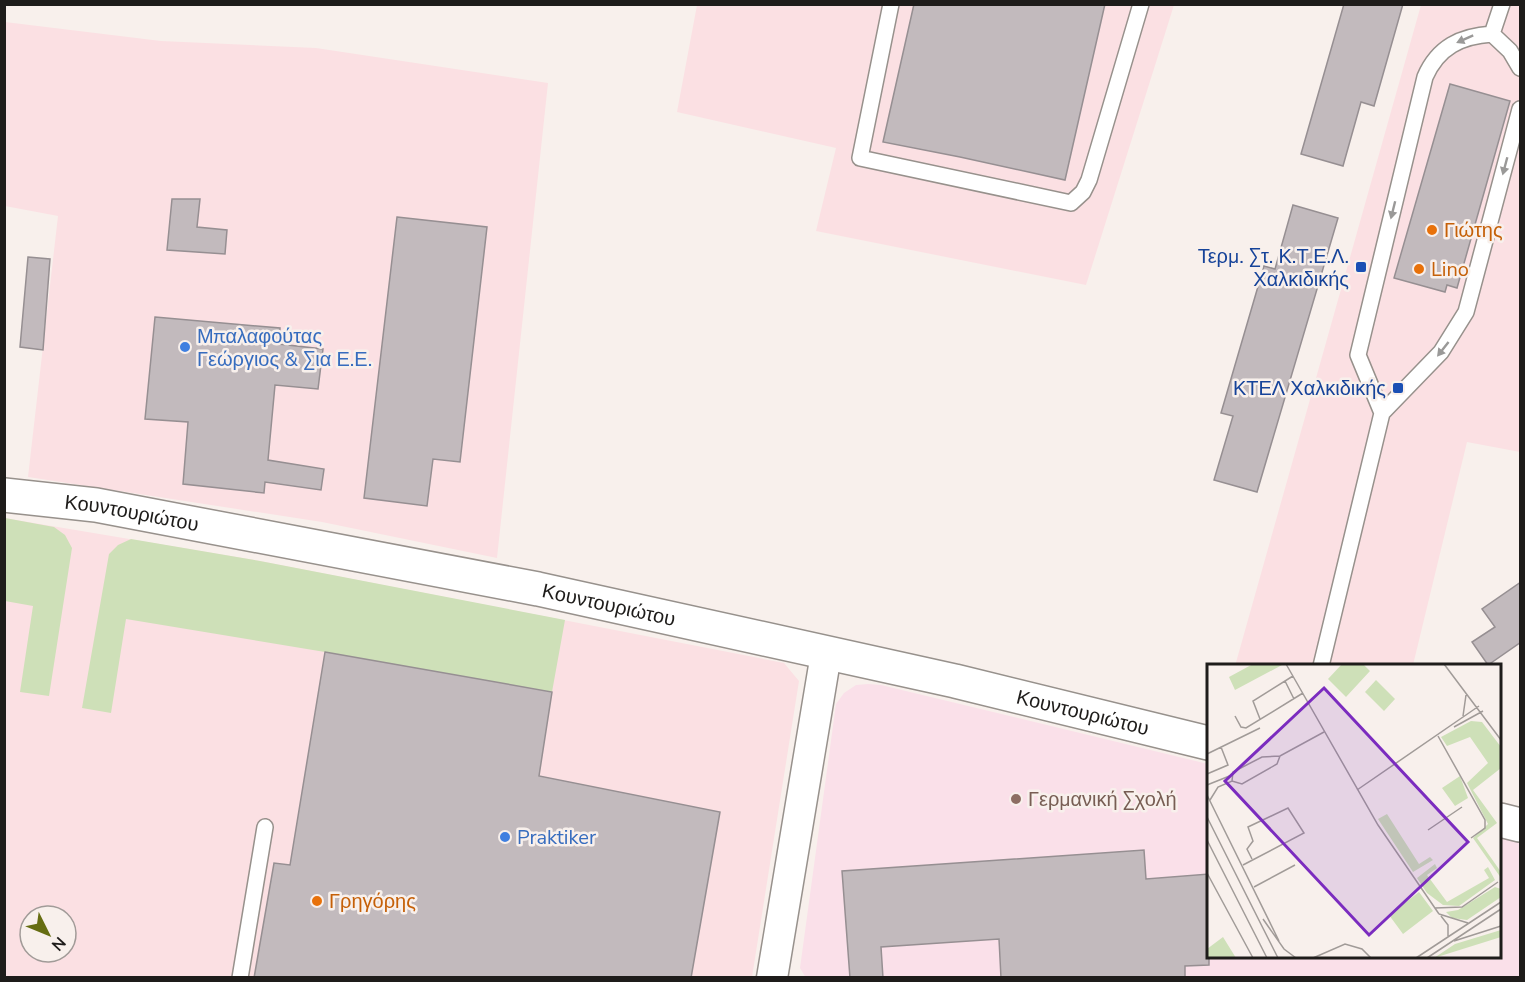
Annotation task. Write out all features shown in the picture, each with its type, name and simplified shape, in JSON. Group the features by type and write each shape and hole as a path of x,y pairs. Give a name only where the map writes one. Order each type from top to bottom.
{"street":[{"name":"Κουντουριώτου","path":"4,495 96,505 538,589 955,681 1207,743"},
{"path":"772,978 825,654"},
{"path":"1501,819 1521,825"}],"lane":[{"path":"891,4 860,158 1071,203 1083,192 1089,180 1141,4"},
{"path":"1492,34 1502,4"},
{"path":"1382,413 1358,356 1425,77 1431,63 1443,50 1473,35 1492,34 1510,51 1520,66"},
{"path":"1321,664 1382,413 1441,352 1466,312 1521,109"},
{"path":"240,978 265,827"}],"shaded area":[{"path":"697,5 1174,5 1086,285 816,231 836,148 677,112"},
{"name":"ΚΤΕΛ Χαλκιδικής","path":"1421,5 1520,5 1520,452 1467,442 1413,664 1236,664"},
{"path":"5,22 161,41 316,48 548,83 497,558 322,522 28,477 58,216 5,206"},
{"path":"4,518 260,561 784,663 799,681 752,977 5,977"},
{"name":"Γερμανική Σχολή","path":"856,685 881,685 1207,764 1207,958 1501,958 1501,834 1520,839 1520,977 806,978 800,968 836,704 844,693"}],"green space":[{"path":"5,518 54,527 65,535 72,548 49,696 20,692 33,606 5,601"},
{"path":"131,539 260,561 565,620 552,692 126,619 111,713 82,708 109,554 118,545"}],"building":[{"path":"914,4 1105,4 1065,180 883,142"},
{"path":"1344,4 1403,4 1374,106 1361,102 1343,166 1301,154"},
{"path":"1450,84 1510,101 1457,288 1447,285 1445,292 1394,278"},
{"path":"172,199 200,199 197,227 227,230 225,254 167,250"},
{"path":"1293,205 1338,218 1257,492 1214,480 1233,416 1221,413 1264,266 1275,269"},
{"path":"397,217 487,227 460,462 433,459 427,506 364,498"},
{"path":"28,257 50,259 43,350 20,347"},
{"path":"155,317 280,328 279,344 323,349 318,389 275,385 268,460 324,469 321,490 265,482 264,493 183,484 188,422 145,419"},
{"path":"1521,582 1521,642 1489,664 1472,642 1495,627 1482,609"},
{"name":"Praktiker","path":"325,652 552,692 539,776 720,812 691,978 254,978 274,863 290,865"},
{"path":"1144,850 1146,879 1207,874 1207,958 1209,958 1209,965 1185,966 1185,978 1001,978 999,939 881,947 883,978 850,978 842,871"}],"place":[{"name":"Γιώτης","path":"1432,230"},
{"name":"Τερμ. Στ. Κ.Τ.Ε.Λ. Χαλκιδικής","path":"1361,267"},
{"name":"Lino","path":"1419,269"},
{"name":"Μπαλαφούτας Γεώργιος & Σια Ε.Ε.","path":"185,347"},
{"name":"ΚΤΕΛ Χαλκιδικής","path":"1398,388"},
{"name":"Γερμανική Σχολή","path":"1016,799"},
{"name":"Praktiker","path":"505,837"},
{"name":"Γρηγόρης","path":"317,901"}]}
